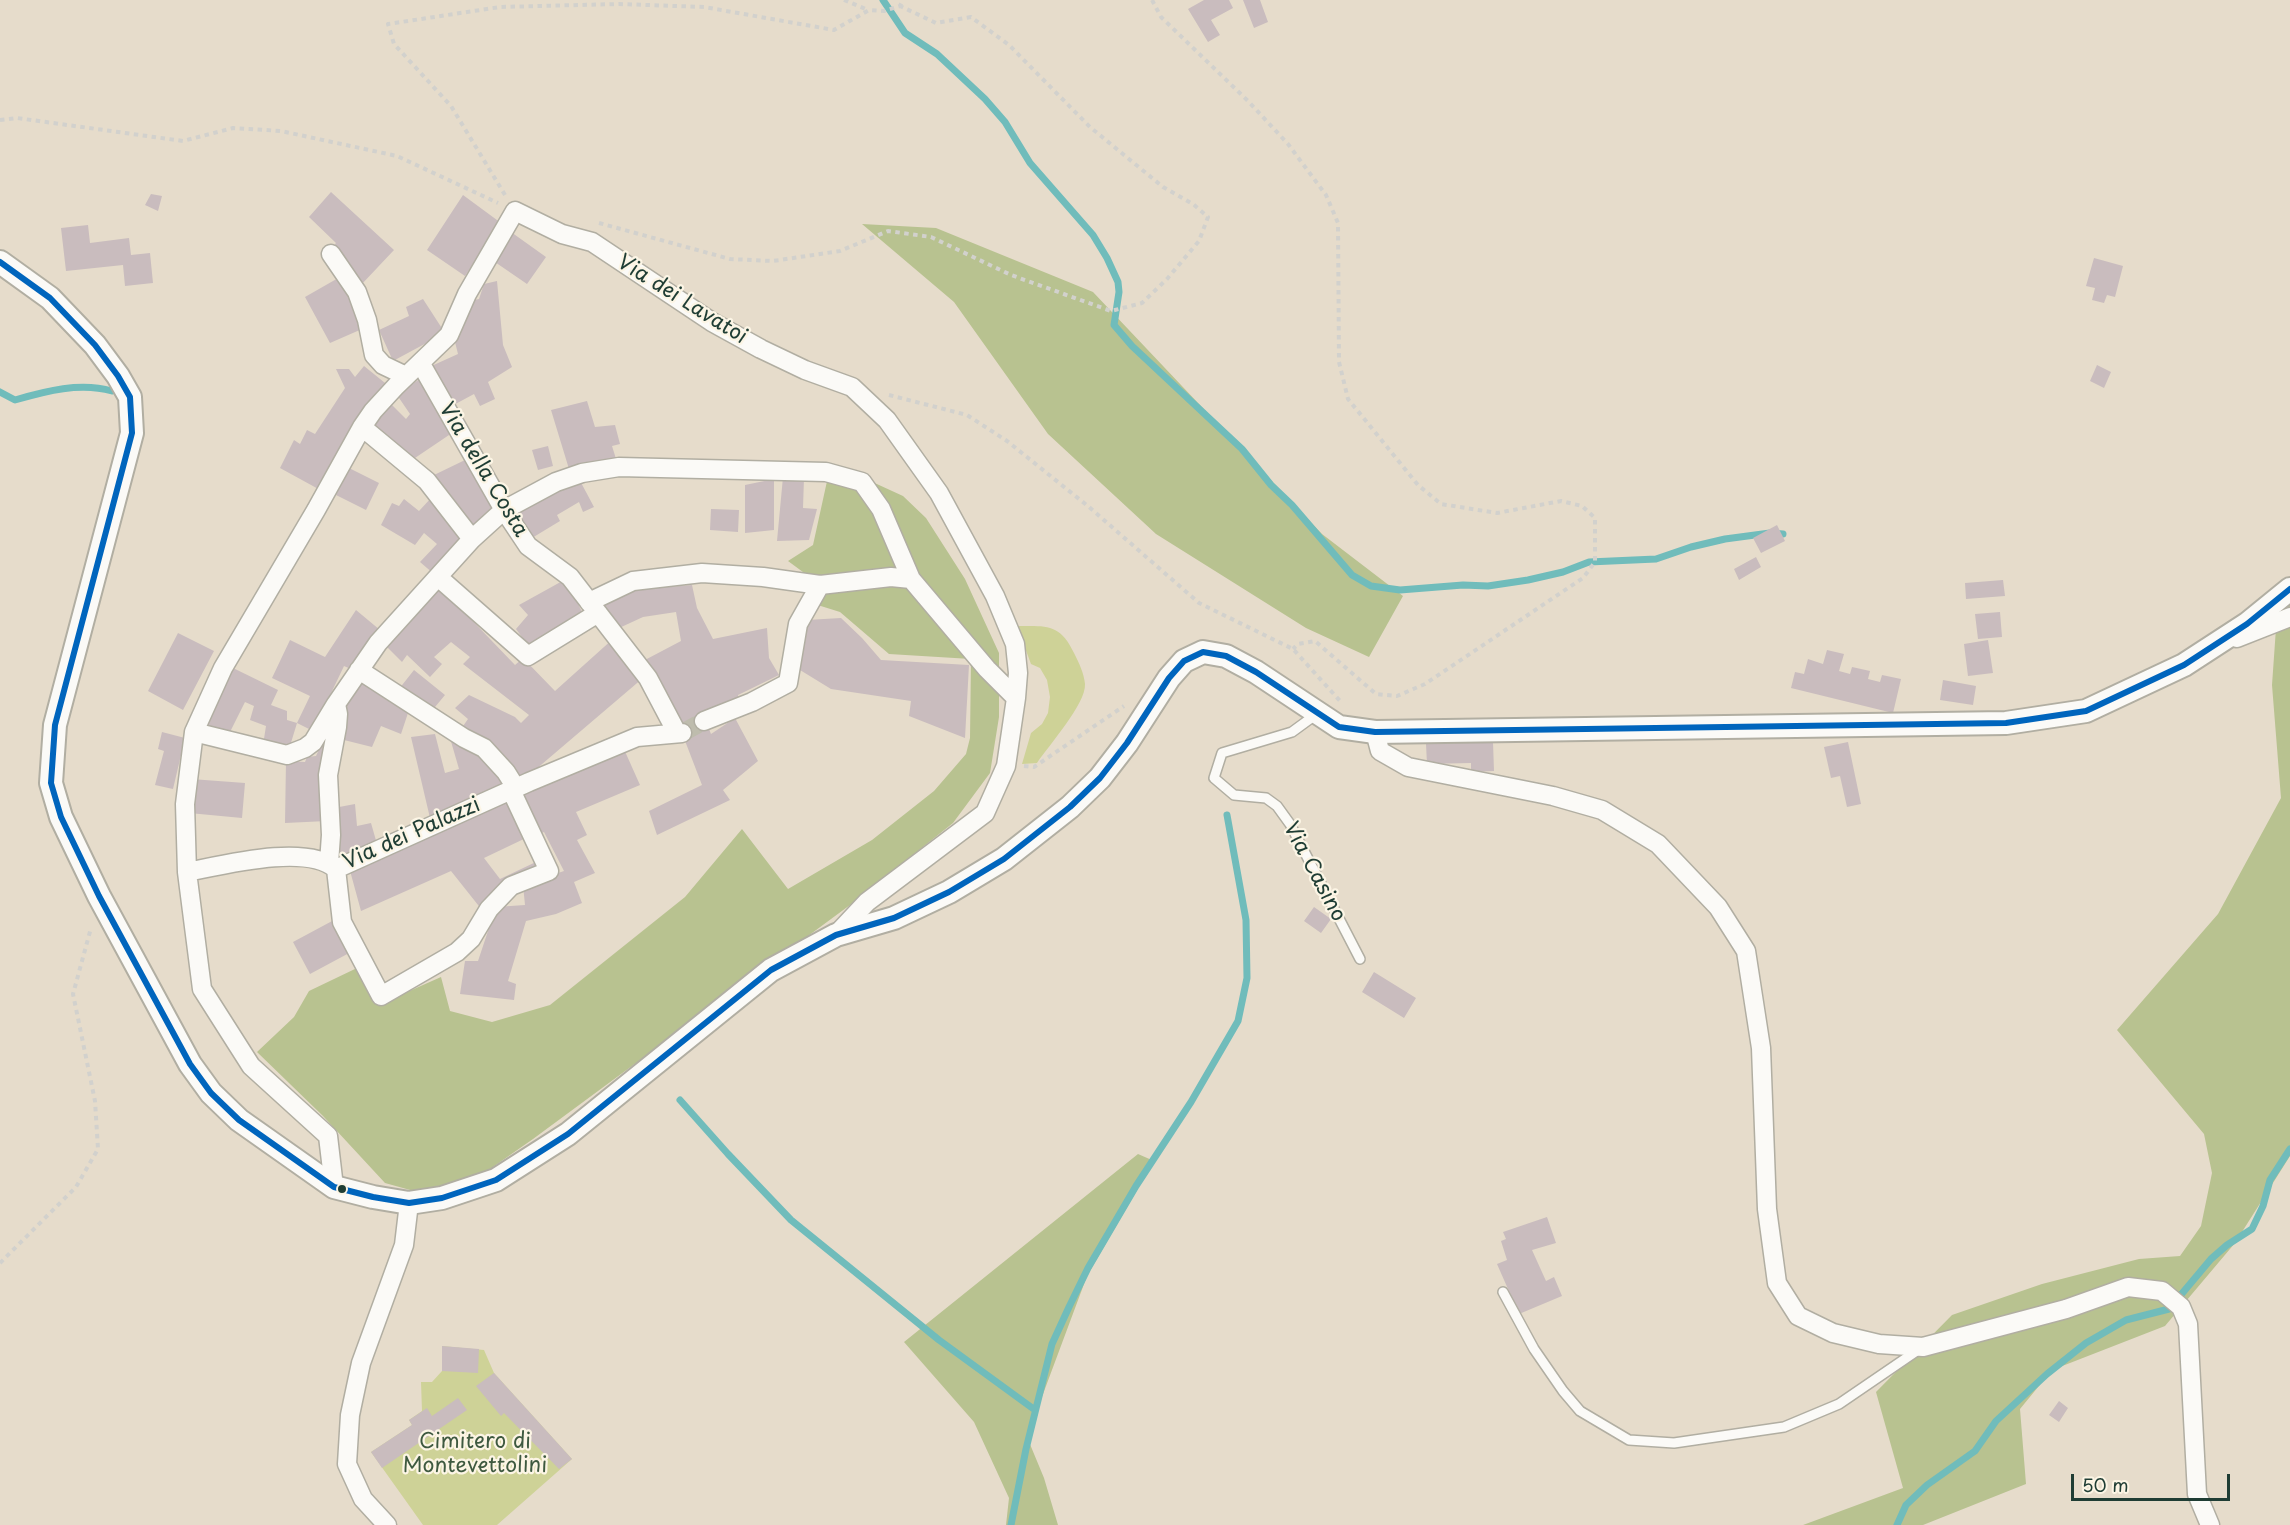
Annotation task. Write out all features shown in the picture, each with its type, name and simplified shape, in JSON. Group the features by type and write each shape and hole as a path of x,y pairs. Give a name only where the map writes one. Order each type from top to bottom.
{"street":[{"name":"Via dei Lavatoi","path":"515,211 562,234 592,242 712,322 761,349 805,370 852,387"},
{"path":"334,1187 328,1136 251,1066 202,989 187,872 185,804 194,732 223,668 362,428 373,411 449,335 467,294 515,211"},
{"path":"331,254 357,292 367,320 374,355 383,365 406,376"},
{"path":"0,262 50,298 74,321 118,376 130,397 132,433 55,725 51,783 60,817 99,896 190,1064 211,1093 239,1120 334,1187 409,1203 442,1198 496,1180 568,1134 771,970 836,935 894,918 949,892 1004,859 1071,807 1100,778 1127,743 1169,678 1184,661 1203,652 1226,656 1256,672 1339,727 1375,732 2006,723 2086,711 2184,665 2247,624 2290,588"},
{"name":"Via della Costa","path":"421,364 504,510 528,546 570,577 648,678 679,733"},
{"path":"836,935 867,902 985,813 1006,766 1018,673 1016,644 995,596 939,493 887,420 852,387"},
{"path":"362,428 427,481 472,539"},
{"path":"194,732 287,755 304,748 313,742 378,643 472,539 504,510 556,482 582,473 619,467 826,472 862,482 881,509 911,579 987,669 1016,698"},
{"path":"438,577 528,656 633,581 702,573 763,577 820,585 891,577 911,579"},
{"path":"704,722 752,702 788,683 798,624 820,585"},
{"path":"2210,648 2290,617"},
{"path":"336,704 338,727 328,775 333,866 342,922 381,996 457,952 471,939 489,909 511,886 549,871 518,787 484,748 464,738 359,670"},
{"path":"1375,732 1380,751 1408,768 1515,787 1602,810 1658,844 1718,907 1746,951 1761,1048 1767,1209 1777,1283 1798,1316 1833,1333 1879,1344 1923,1347 2066,1309 2128,1287 2162,1291 2181,1307 2188,1324 2197,1494 2210,1525"},
{"name":"Via dei Palazzi","path":"187,872 237,861 297,856 333,866 637,737 679,733"},
{"path":"387,1525 363,1499 347,1464 350,1415 361,1363 404,1245 409,1203"}],"lane":[{"name":"Via Casino","path":"1318,713 1292,732 1222,753 1214,778 1234,795 1266,798 1277,806 1290,824 1360,959"},
{"path":"1503,1292 1534,1349 1580,1412 1629,1440 1674,1443 1784,1427 1839,1404 1923,1347"}],"path":[{"path":"562,234 579,219 610,224 730,259 773,261 840,251 888,231 932,237 1011,275 1111,311 1142,303 1167,279 1199,241 1208,217 1193,204 1163,187 1090,127 1009,45 971,17 936,23 900,6 884,11 869,10 844,0"},
{"path":"900,6 903,0"},
{"path":"1152,0 1161,17 1248,101 1288,144 1326,195 1338,223 1339,362 1348,399 1418,485 1441,504 1497,513 1561,501 1582,506 1595,518 1595,562 1582,578 1470,655 1416,688 1398,696 1376,694 1315,641 1298,644 1293,649"},
{"path":"515,211 452,106 394,44 388,24 500,8 619,4 704,7 834,30 869,10"},
{"path":"0,120 17,118 183,141 233,128 281,131 397,156 515,211"},
{"path":"852,387 926,403 967,415 1007,441 1089,507 1198,603 1293,649 1341,700 1339,727"},
{"path":"1006,766 1034,767 1126,704"},
{"path":"0,1263 76,1187 98,1149 95,1101 73,994 99,896"}],"green space":[{"path":"862,224 936,228 1093,292 1322,534 1403,596 1369,657 1306,628 1156,534 1048,434 954,302"},
{"path":"831,463 903,496 926,518 965,579 999,653 999,717 990,773 953,823 850,905 480,1176 421,1193 385,1183 323,1116 257,1052 294,1017 309,991 357,968 378,1005 441,977 450,1011 492,1022 550,1005 685,897 742,829 788,889 872,840 934,791 966,754 970,738 971,659 889,654 840,612 808,602 807,575 788,561 813,545"},
{"path":"2290,602 2290,1156 2235,1243 2165,1326 2052,1370 2020,1409 2026,1484 1923,1525 1803,1525 1903,1488 1876,1392 1952,1315 2042,1284 2139,1259 2180,1256 2201,1226 2212,1173 2204,1134 2117,1030 2218,914 2281,798 2272,685 2277,614"},
{"path":"1017,626 1051,628 1063,636 1079,664 1085,684 1080,702 1037,763 1022,764 1031,733 1042,724 1048,713 1050,697 1047,680 1040,668 1031,664"},
{"path":"1138,1154 1154,1161 1087,1276 1027,1437 1044,1478 1058,1525 1006,1525 1009,1498 974,1422 904,1342"},
{"name":"Cimitero di Montevettolini","path":"442,1346 484,1350 494,1373 572,1459 497,1525 423,1525 371,1452 412,1425 409,1420 422,1411 421,1382 432,1382 442,1371"}],"building":[{"path":"1204,0 1229,0 1233,8 1211,20 1220,35 1208,42 1188,9"},
{"path":"1243,0 1260,0 1268,22 1254,28"},
{"path":"331,192 394,250 361,285 331,249 336,243 309,217"},
{"path":"151,194 162,196 158,211 145,205"},
{"path":"463,195 501,223 465,276 427,250"},
{"path":"88,225 90,243 129,238 131,255 150,253 153,283 125,286 123,265 66,271 61,228"},
{"path":"511,232 546,257 527,284 492,260"},
{"path":"2094,258 2123,266 2115,297 2107,295 2104,303 2092,300 2095,288 2086,286"},
{"path":"340,277 362,329 330,343 305,297"},
{"path":"497,281 503,345 512,367 488,382 495,399 480,406 474,394 448,408 427,368 458,354 453,334 469,301 479,299 484,284"},
{"path":"423,299 445,333 393,361 379,330 409,316 406,307"},
{"path":"2097,365 2111,372 2104,388 2090,381"},
{"path":"364,366 390,387 322,491 280,468 294,440 300,444 307,430 315,434 345,388 336,369 349,369 355,377"},
{"path":"421,378 452,433 412,460 366,428 389,402 406,419 410,414 397,395"},
{"path":"587,401 595,427 615,425 620,444 612,446 617,462 569,469 551,410"},
{"path":"548,446 553,466 538,470 532,450"},
{"path":"465,460 494,511 469,532 432,476"},
{"path":"349,468 379,483 366,510 336,495"},
{"path":"578,477 594,507 583,512 579,502 557,515 560,521 527,541 509,512"},
{"path":"783,477 804,478 803,508 817,509 809,540 777,541"},
{"path":"774,479 774,530 745,533 745,485"},
{"path":"432,497 465,535 434,574 420,562 437,544 424,533 415,545 381,525 392,503 399,506 404,499 419,511"},
{"path":"711,509 739,510 738,532 710,530"},
{"path":"1777,525 1785,541 1761,553 1753,538"},
{"path":"1756,557 1761,567 1739,580 1734,569"},
{"path":"566,579 584,616 530,648 516,629 528,615 519,605"},
{"path":"2003,580 2005,596 1966,599 1965,583"},
{"path":"435,584 468,612 466,614 515,665 523,658 555,691 614,638 643,678 521,782 461,729 468,719 455,708 469,695 515,717 521,723 529,715 463,664 470,657 451,642 434,657 442,664 430,677 407,655 402,662 382,642"},
{"path":"692,585 697,608 713,639 767,628 769,658 779,675 738,695 740,702 704,717 711,734 735,718 758,761 723,790 730,800 657,835 649,811 702,785 682,733 643,661 681,641 676,612 643,617 617,629 600,604 631,590"},
{"path":"356,610 380,630 353,670 344,666 313,731 297,723 310,696 272,678 290,640 325,657"},
{"path":"2000,612 2002,637 1978,639 1975,614"},
{"path":"841,618 881,660 969,665 965,738 909,716 911,701 831,689 800,670 807,620"},
{"path":"178,633 214,651 183,710 148,691"},
{"path":"1988,640 1993,673 1968,676 1964,644"},
{"path":"1827,650 1844,654 1839,671 1850,674 1852,667 1870,671 1868,679 1880,682 1882,675 1901,679 1893,713 1791,688 1795,672 1804,674 1808,659 1823,664"},
{"path":"231,667 278,690 271,705 287,711 287,720 297,723 290,746 263,745 266,726 250,720 254,706 245,702 229,734 202,724"},
{"path":"414,670 445,695 430,713 399,689"},
{"path":"358,679 409,710 401,734 381,726 372,747 340,739 345,706"},
{"path":"1943,680 1976,686 1973,705 1940,700"},
{"path":"328,730 327,821 285,823 286,761 305,762 307,757 316,756"},
{"path":"162,732 185,738 173,789 155,785 164,751 158,749"},
{"path":"435,734 445,773 459,769 450,738 482,750 508,787 430,818 411,737"},
{"path":"1493,742 1494,771 1471,772 1471,763 1427,764 1426,744"},
{"path":"1848,742 1861,804 1847,807 1840,776 1831,778 1824,747"},
{"path":"623,747 640,785 576,812 587,835 577,840 595,873 574,882 582,903 556,914 526,921 508,981 516,984 514,1000 460,994 465,961 478,961 496,907 525,905 523,885 564,871 544,832 537,835 517,790"},
{"path":"191,779 245,783 242,818 189,813"},
{"path":"507,798 528,837 484,858 500,879 538,861 542,872 482,910 451,871 361,911 349,867"},
{"path":"355,804 357,826 371,823 377,844 335,864 334,808"},
{"path":"1314,907 1331,919 1321,933 1304,921"},
{"path":"334,920 351,952 310,974 293,942"},
{"path":"1374,972 1416,998 1404,1018 1362,992"},
{"path":"1547,1217 1556,1243 1532,1250 1546,1281 1554,1277 1562,1296 1519,1314 1497,1264 1507,1260 1501,1241 1506,1239 1503,1232"},
{"path":"442,1346 479,1349 478,1373 442,1371"},
{"path":"494,1373 572,1459 559,1469 504,1413 501,1416 476,1386"},
{"path":"458,1398 467,1410 382,1468 371,1452 412,1425 409,1420 427,1408 432,1416"},
{"path":"2059,1401 2068,1408 2059,1422 2049,1415"}],"waterway":[{"path":"883,0 905,33 937,54 985,99 1005,122 1030,163 1093,235 1118,282 1119,292 1114,325 1132,346 1242,449 1271,485 1292,505 1352,575 1371,586 1400,590 1463,585 1488,586 1563,572 1589,562 1656,559 1725,539 1770,533 1783,534"},
{"path":"0,392 15,400 75,388 88,387 112,391"},
{"path":"1011,1525 1026,1449 1052,1344 1088,1268 1136,1186 1191,1102 1238,1021 1247,978 1246,920 1227,815"},
{"path":"680,1100 791,1220 939,1340 1035,1410"},
{"path":"1897,1525 1906,1505 1927,1485 1975,1451 1996,1421 2047,1374 2086,1343 2126,1320 2169,1309 2211,1259 2227,1245 2252,1229 2263,1206 2270,1180 2290,1149"}],"tunnel":[{"path":"682,733 704,721"}],"transit line":[{"path":"0,262 50,298 95,345 130,397 132,433 55,725 51,783 61,817 99,896 190,1064 211,1093 239,1120 334,1187 409,1203 442,1198 496,1180 568,1134 771,970 836,935 894,918 949,892 1004,859 1070,807 1100,778 1127,743 1169,678 1184,661 1203,652 1226,656 1256,672 1339,727 1375,732 2006,723 2086,711 2184,665 2247,624 2290,589"}]}
